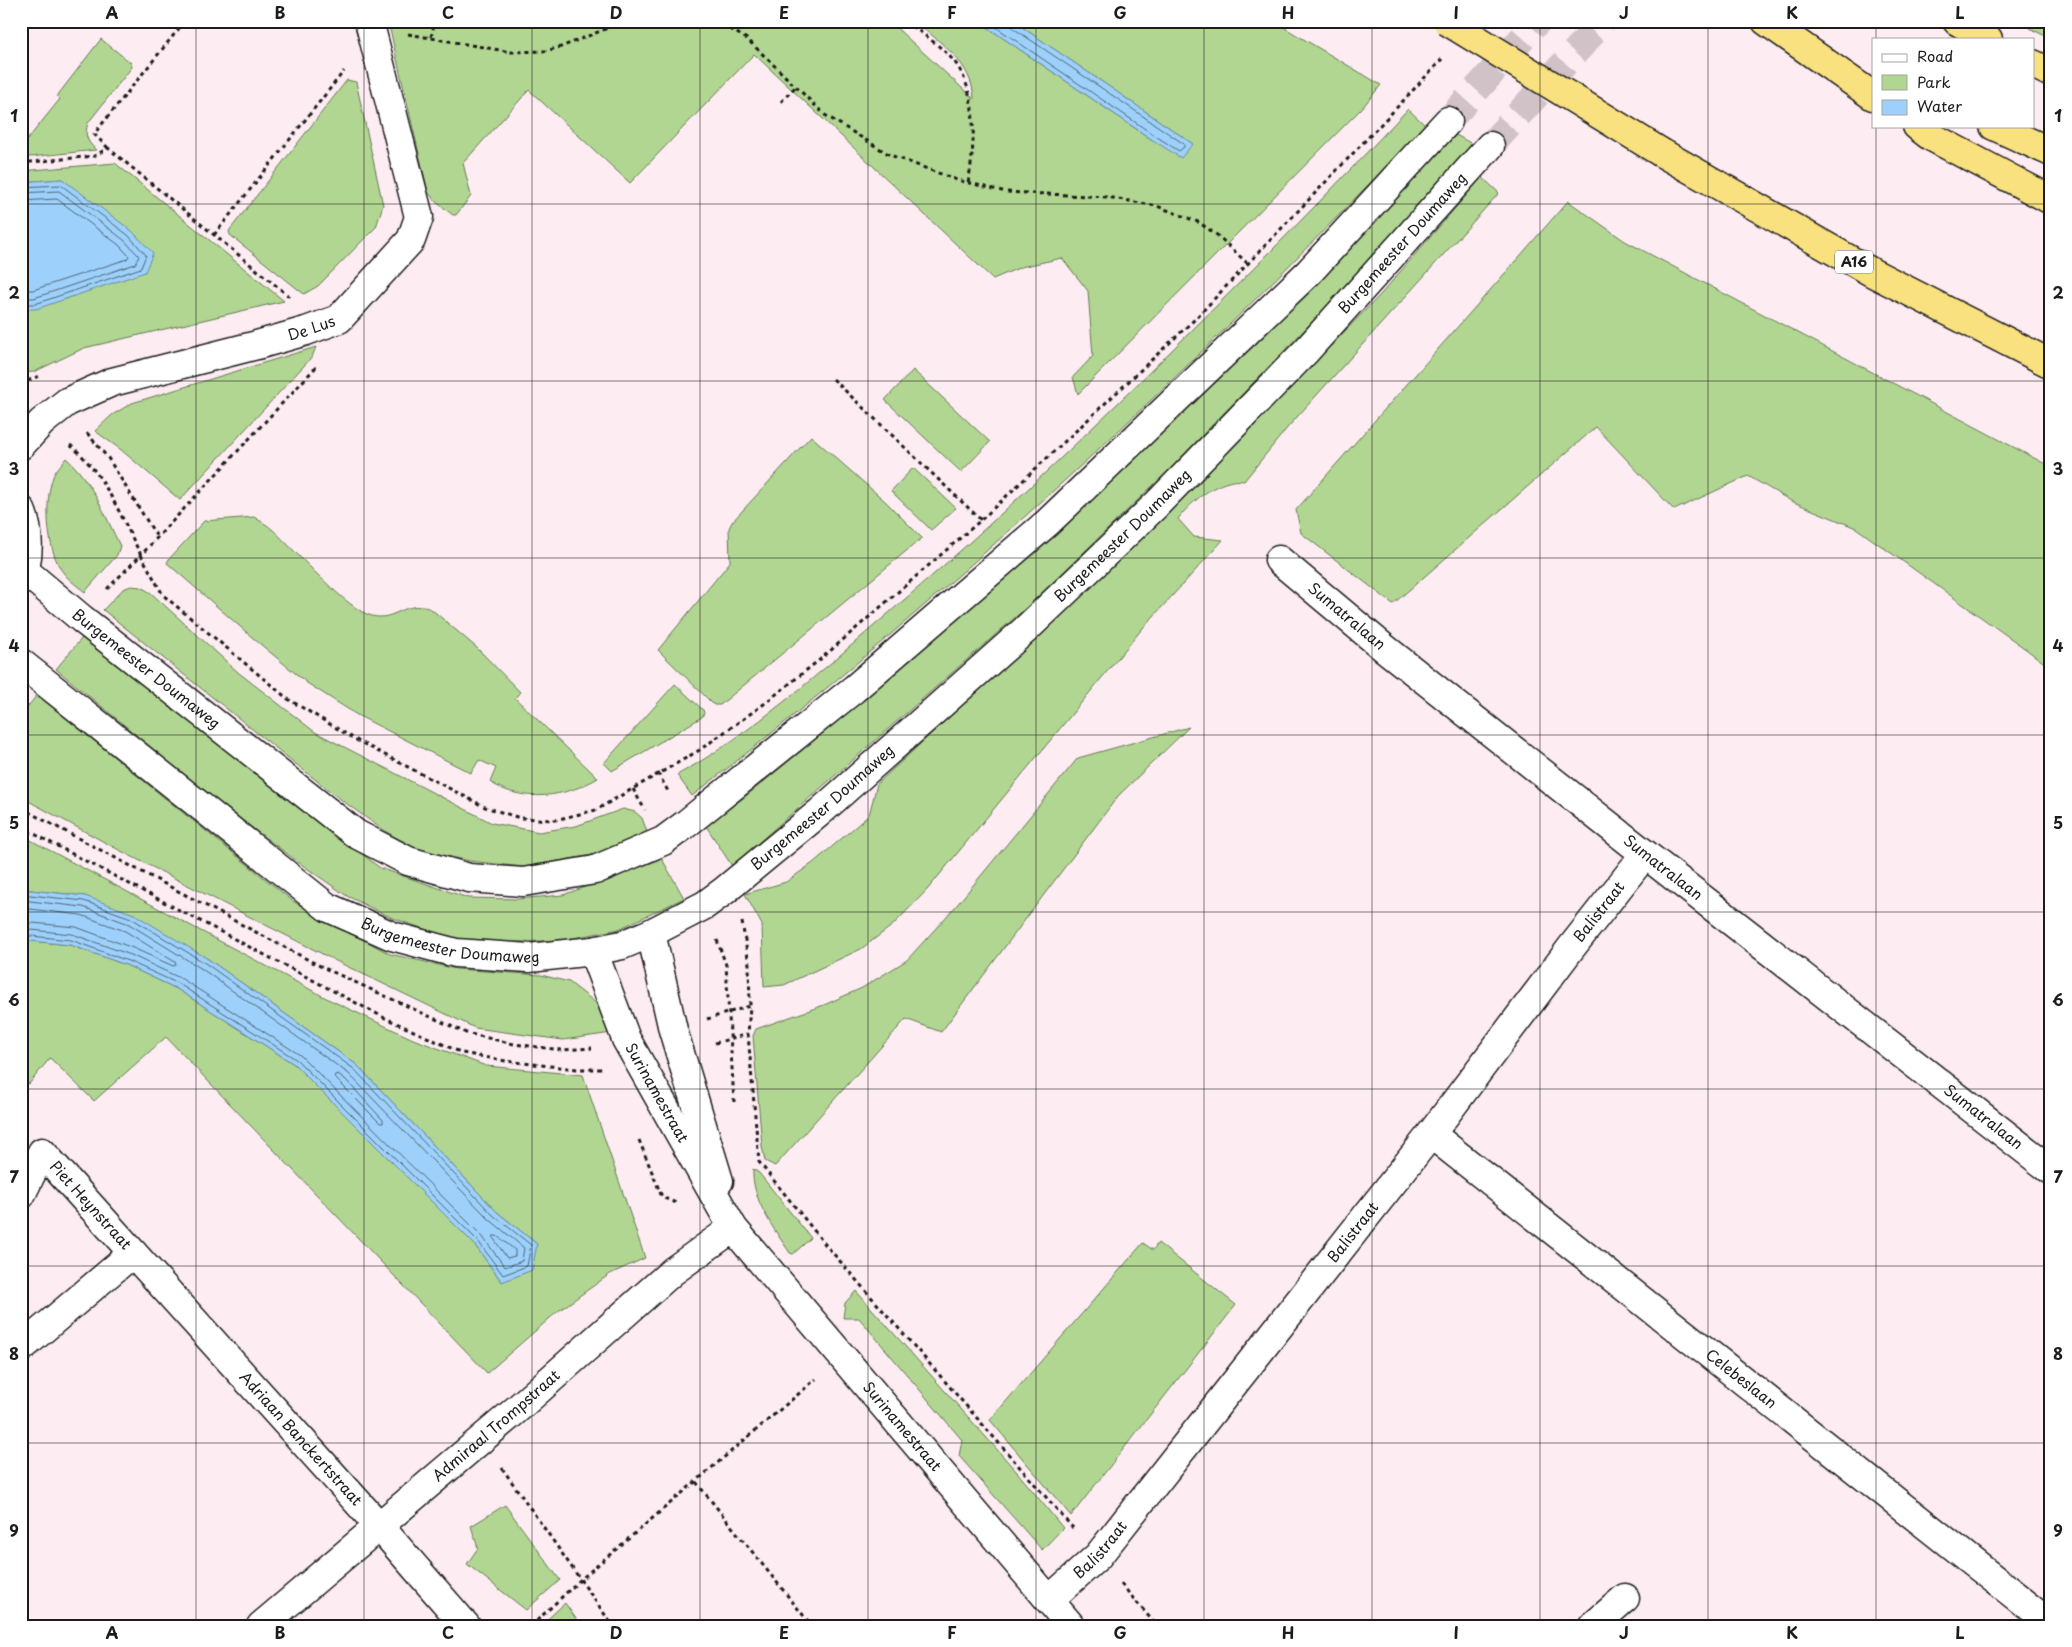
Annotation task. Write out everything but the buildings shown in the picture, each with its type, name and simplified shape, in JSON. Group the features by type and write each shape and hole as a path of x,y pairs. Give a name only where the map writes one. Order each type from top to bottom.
{"highway":[{"name":"A16","path":"1447,21 1662,153 1873,273 2051,364"},
{"path":"1957,21 1986,38"},
{"path":"1771,24 1872,71"},
{"path":"1771,24 1872,95"},
{"path":"2034,64 2051,73"},
{"path":"1920,128 1930,136 2051,200"},
{"path":"1998,128 2051,152"}],"street":[{"name":"De Lus","path":"21,445 67,402 112,382 306,331 339,318 411,240 419,217 371,29"},
{"name":"Burgemeester Doumaweg","path":"23,575 356,834 408,861 469,878 523,882 595,870 663,841 686,824 854,689 1047,524 1309,272 1448,121"},
{"name":"Burgemeester Doumaweg","path":"21,663 327,907 392,936 456,953 529,958 592,952 651,934 704,905 820,812 1025,630 1156,506 1306,351 1490,146"},
{"path":"21,510 24,517 28,544 23,575"},
{"name":"Sumatralaan","path":"1279,560 1383,648 1644,854 2051,1170"},
{"name":"Balistraat","path":"1049,1600 1098,1556 1431,1134 1644,854"},
{"name":"Surinamestraat","path":"651,934 680,1053 733,1228"},
{"name":"Surinamestraat","path":"592,952 626,1039 733,1228 1071,1626"},
{"name":"Celebeslaan","path":"1431,1134 2051,1624"},
{"name":"Piet Heynstraat","path":"21,1194 42,1152 133,1253 21,1348"},
{"name":"Admiraal Trompstraat","path":"260,1626 380,1527 673,1271 733,1228"},
{"name":"Adriaan Banckertstraat","path":"133,1253 380,1527 466,1626"},
{"path":"1593,1626 1625,1598"}],"path":[{"path":"185,21 94,134 108,148 298,304 306,331"},
{"path":"431,37 435,21"},
{"path":"214,235 371,29 431,37 511,52 561,47 625,21"},
{"path":"716,21 748,39 825,115 890,155 968,183 1006,192 1107,197 1157,206 1198,222 1217,235 1248,263"},
{"path":"906,21 954,61 966,79 973,127 972,161 968,183"},
{"path":"23,383 94,469 163,595 288,699 358,741 485,807 520,818 555,820 596,810 698,751 764,704 823,657 981,520 1195,318 1396,110 1442,58"},
{"path":"781,102 796,86"},
{"path":"21,163 94,156 108,148"},
{"path":"82,619 104,591 141,555 340,342 339,318"},
{"path":"833,379 981,520"},
{"path":"50,416 86,431 108,458 157,537"},
{"path":"658,774 686,824"},
{"path":"21,827 384,1016 462,1053 506,1061 577,1069 610,1069 639,1064"},
{"path":"724,890 743,925 749,964 750,1006 748,1034 759,1162 824,1243 1157,1626"},
{"path":"680,1053 748,1034"},
{"path":"531,1626 580,1580 842,1357"},
{"path":"481,1439 612,1626"},
{"path":"696,1482 812,1626"}],"green space":[{"path":"388,21 889,21 974,99 968,74 961,64 945,46 915,21 978,21 1151,139 1193,144 1013,21 1273,21 1381,85 1362,108 1078,394 1073,377 1093,356 1088,291 1062,258 1021,267 993,279 754,54 630,183 529,90 463,163 471,196 456,215 453,215 436,202 428,192"},
{"path":"2016,21 2051,21 2051,39"},
{"path":"101,39 131,63 132,67 88,123 87,138 96,150 21,158 21,136 27,140 60,99 57,96"},
{"path":"347,80 356,82 383,205 376,227 318,286 304,294 230,235 229,231"},
{"path":"1408,109 1425,125 1325,230 1170,382 1010,530 854,666 692,796 677,775 733,740 787,699 998,517 1201,321"},
{"path":"1456,135 1474,145 1338,295 1167,472 1027,607 732,866 706,826 849,712 1025,561 1258,339"},
{"path":"115,163 284,301 84,348 34,372 21,373 21,309 24,310 63,179 21,182 21,171"},
{"path":"1482,177 1499,193 1288,427 1244,481 1226,483 1207,492 1178,519 1194,537 1223,540 1142,629 927,890 893,925 861,949 784,985 764,987 762,925 745,894 786,882 813,863 869,815 877,784 1166,516 1381,294"},
{"path":"1568,201 1625,241 2051,467 2051,668 1856,528 1791,501 1748,476 1674,510 1596,427 1393,604 1301,533 1296,510"},
{"path":"316,347 312,357 180,500 120,449 95,431 112,415 132,403"},
{"path":"913,370 990,442 961,472 885,400"},
{"path":"811,436 886,502 922,538 720,705 714,705 658,650 730,562 729,528 732,522"},
{"path":"66,458 91,488 120,546 117,555 85,592 62,572 52,548 48,523 50,487 55,472"},
{"path":"913,468 956,508 931,530 891,491"},
{"path":"254,517 271,528 335,591 361,611 380,617 407,608 422,607 431,609 477,648 520,692 515,698 598,778 572,790 544,795 516,793 503,789 490,782 496,768 479,760 471,773 357,715 307,683 167,563 204,521"},
{"path":"131,586 141,587 151,593 239,673 315,732 492,823 539,832 576,826 623,809 635,812 642,818 647,832 604,853 523,867 470,861 419,850 383,830 336,796 103,610 123,589"},
{"path":"86,633 264,778 380,868 468,898 517,899 563,895 662,859 684,898 619,929 563,940 496,943 450,938 390,917 347,896 298,862 219,803 56,669"},
{"path":"675,684 703,710 702,717 612,771 604,763"},
{"path":"37,695 294,902 390,954 456,969 541,975 569,982 596,1003 612,1033 563,1040 475,1028 340,963 119,850 21,797 21,715"},
{"path":"1189,727 1118,796 941,1032 906,1019 775,1166 765,1161 762,1146 753,1036 756,1029 824,1005 862,988 907,960 956,906 1078,758"},
{"path":"21,835 330,1000 413,1039 486,1066 583,1075 645,1258 610,1274 557,1312 487,1373 166,1037 94,1101 50,1058 29,1084 21,1080 21,940 70,945 126,965 177,989 294,1064 474,1244 502,1282 537,1244 497,1212 357,1065 208,959 85,896 21,889"},
{"path":"753,1169 759,1173 811,1238 793,1254 790,1253 777,1234 765,1213 753,1180"},
{"path":"1143,1243 1153,1250 1158,1243 1236,1305 1071,1516 990,1420"},
{"path":"856,1291 1017,1472 1063,1528 1042,1550 959,1456 962,1440 859,1318 843,1318 845,1303"},
{"path":"505,1505 560,1580 526,1610 467,1564 478,1548 471,1526"},
{"path":"565,1603 581,1626 540,1626"}],"water":[{"path":"978,21 1013,21 1193,144 1181,158"},
{"path":"62,179 132,231 153,253 145,272 36,309 21,309 21,182"},
{"path":"21,889 85,896 134,914 208,959 357,1065 497,1212 537,1244 532,1270 502,1282 474,1244 294,1064 177,989 126,965 70,945 21,940"}],"tunnel":[{"path":"1448,121 1538,21"},
{"path":"1490,146 1603,21"}]}
